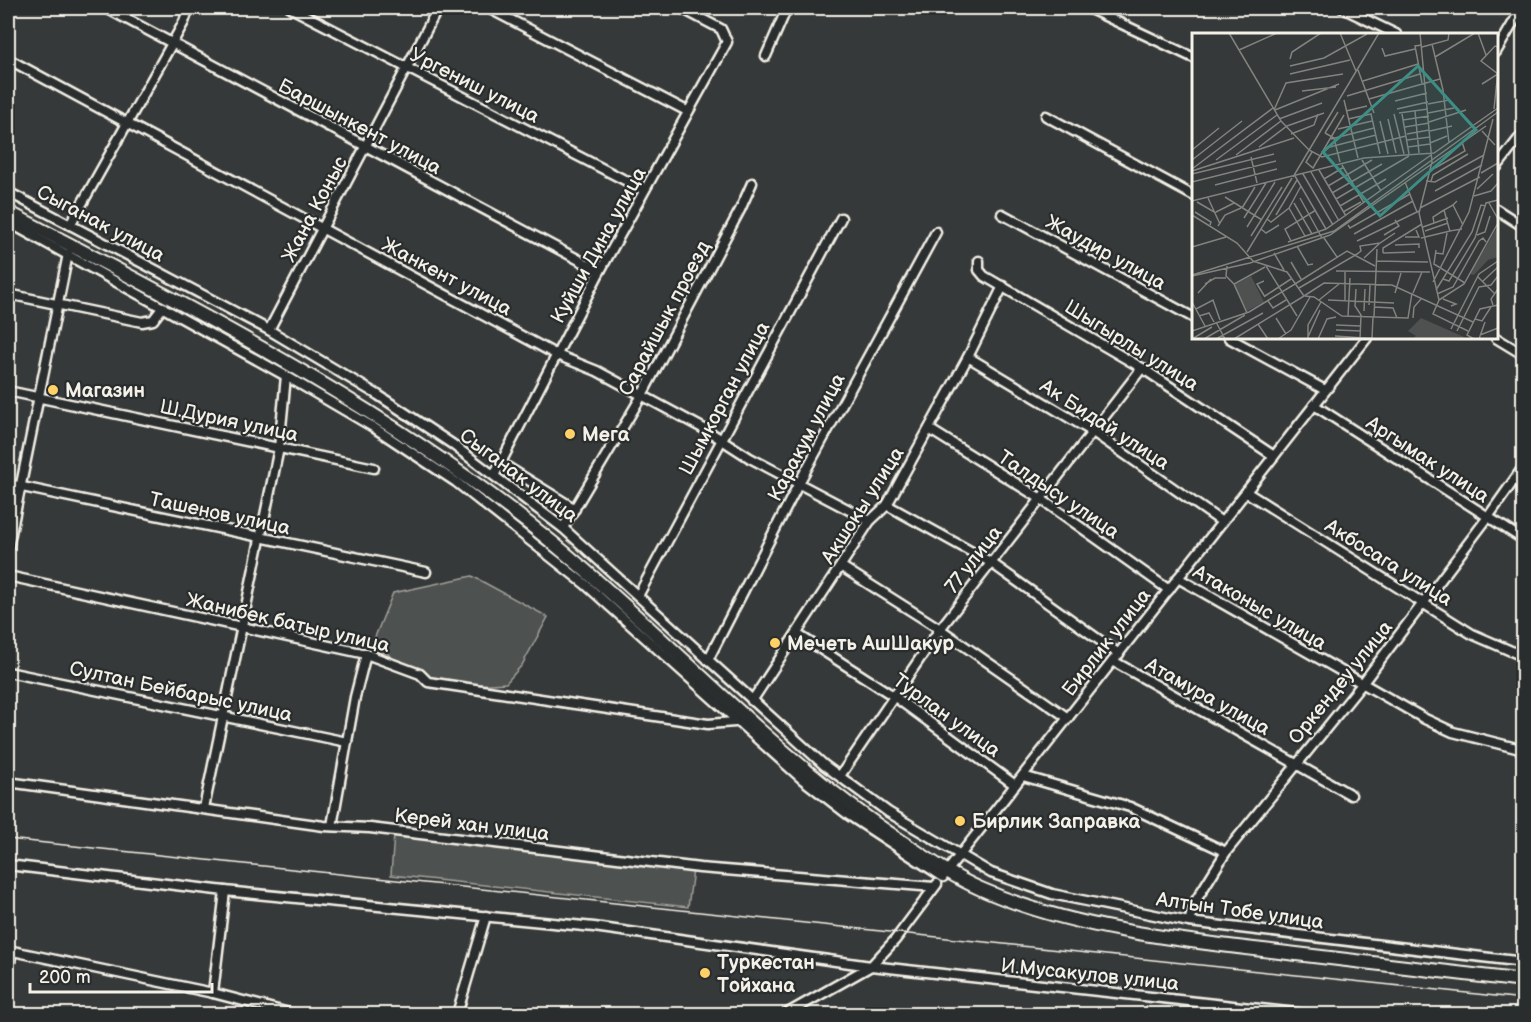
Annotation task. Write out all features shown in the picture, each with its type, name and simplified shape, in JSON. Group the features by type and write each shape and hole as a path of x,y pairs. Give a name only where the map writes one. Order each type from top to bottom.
{"highway":[{"path":"8,203 297,359 378,407 466,468 556,536 812,767 977,887 1027,906 1136,932 1204,943 1524,981"},
{"path":"8,212 304,370 374,413 462,473 551,542 610,592 808,772 856,811 951,867 1021,896 1138,924 1205,935 1524,973"}],"street":[{"name":"Баршынкент улица","path":"106,8 365,148 600,271"},
{"path":"70,225 172,43 189,8"},
{"name":"Ургениш улица","path":"291,8 644,190"},
{"name":"Жана Коныс","path":"269,330 438,8"},
{"path":"488,8 687,111"},
{"name":"Куйши Дина улица","path":"495,474 600,271 727,42 724,32 681,8"},
{"path":"766,56 787,8"},
{"path":"1088,8 1192,57"},
{"path":"1342,8 1394,33"},
{"path":"1498,50 1522,8"},
{"name":"Жанкент улица","path":"8,59 557,355 597,371 641,397 708,431 719,441 870,521"},
{"path":"1046,116 1192,195"},
{"path":"1498,167 1524,132"},
{"name":"Сарайшык проезд","path":"563,528 641,397 752,183"},
{"name":"Сыганак улица","path":"8,192 269,330 378,395 495,474 563,528 639,594 752,701 840,776 888,812 951,867"},
{"path":"1498,210 1524,227"},
{"name":"Жаудир улица","path":"1002,214 1192,317"},
{"name":"Шымкорган улица","path":"639,594 719,441 841,218"},
{"path":"8,222 286,376 392,439 456,482 521,531 585,584 735,722 801,778 850,816 951,867"},
{"name":"Каракум улица","path":"708,660 799,483 936,232"},
{"path":"8,548 68,254"},
{"name":"Шыгырлы улица","path":"980,261 981,273 1142,368 1274,456"},
{"name":"Акшокы улица","path":"752,701 842,567 870,521 887,505 968,357 1003,286"},
{"path":"8,294 142,322 153,320 163,307"},
{"path":"1231,339 1325,390"},
{"name":"Бирлик улица","path":"786,1014 871,966 895,940 934,887 1366,339"},
{"path":"1498,339 1524,355"},
{"name":"Ак Бидай улица","path":"968,357 1093,432 1222,522"},
{"name":"77 улица","path":"840,776 940,628 1142,368"},
{"path":"204,808 279,448 286,376"},
{"name":"Ш.Дурия улица","path":"8,391 374,468"},
{"name":"Аргымак улица","path":"1314,405 1524,540"},
{"name":"Талдысу улица","path":"929,429 1041,499 1168,590"},
{"path":"501,463 575,509"},
{"name":"Оркендеу улица","path":"1189,922 1195,902 1226,852 1424,604 1524,466"},
{"name":"Ташенов улица","path":"8,484 260,539 426,572"},
{"name":"Акбосага улица","path":"1246,492 1472,634 1518,654"},
{"path":"887,505 990,562 1119,654"},
{"path":"842,567 940,628 1068,718"},
{"name":"Жанибек батыр улица","path":"8,576 366,654 420,674 428,682 708,724 735,722"},
{"name":"Атаконыс улица","path":"1178,578 1362,684 1453,732 1524,750"},
{"name":"Турлан улица","path":"797,634 895,697 1015,785"},
{"path":"332,826 366,654"},
{"name":"Атамура улица","path":"1113,661 1351,795"},
{"name":"Султан Бейбарыс улица","path":"8,672 347,742"},
{"path":"1023,776 1130,807 1226,852"},
{"name":"Керей хан улица","path":"8,782 332,826 370,828 700,868 934,887"},
{"name":"И.Мусакулов улица","path":"8,865 225,891 594,927 871,966 1306,1014"},
{"name":"Алтын Тобе улица","path":"951,867 991,873 1052,894 1189,922 1524,962"},
{"path":"213,993 225,891"},
{"path":"457,1014 486,916"},
{"path":"8,973 10,951 213,993 293,1014"}],"shaded area":[{"path":"472,576 548,617 522,665 506,683 474,685 430,678 395,663 388,654 370,649 393,593"},
{"path":"394,834 693,870 688,907 391,875"}],"railway":[{"path":"8,839 1524,999"}],"place":[{"name":"Магазин","path":"53,390"},
{"name":"Мега","path":"570,434"},
{"name":"Мечеть АшШакур","path":"775,643"},
{"name":"Бирлик Заправка","path":"960,821"},
{"name":"Туркестан Тойхана","path":"705,973"}]}
